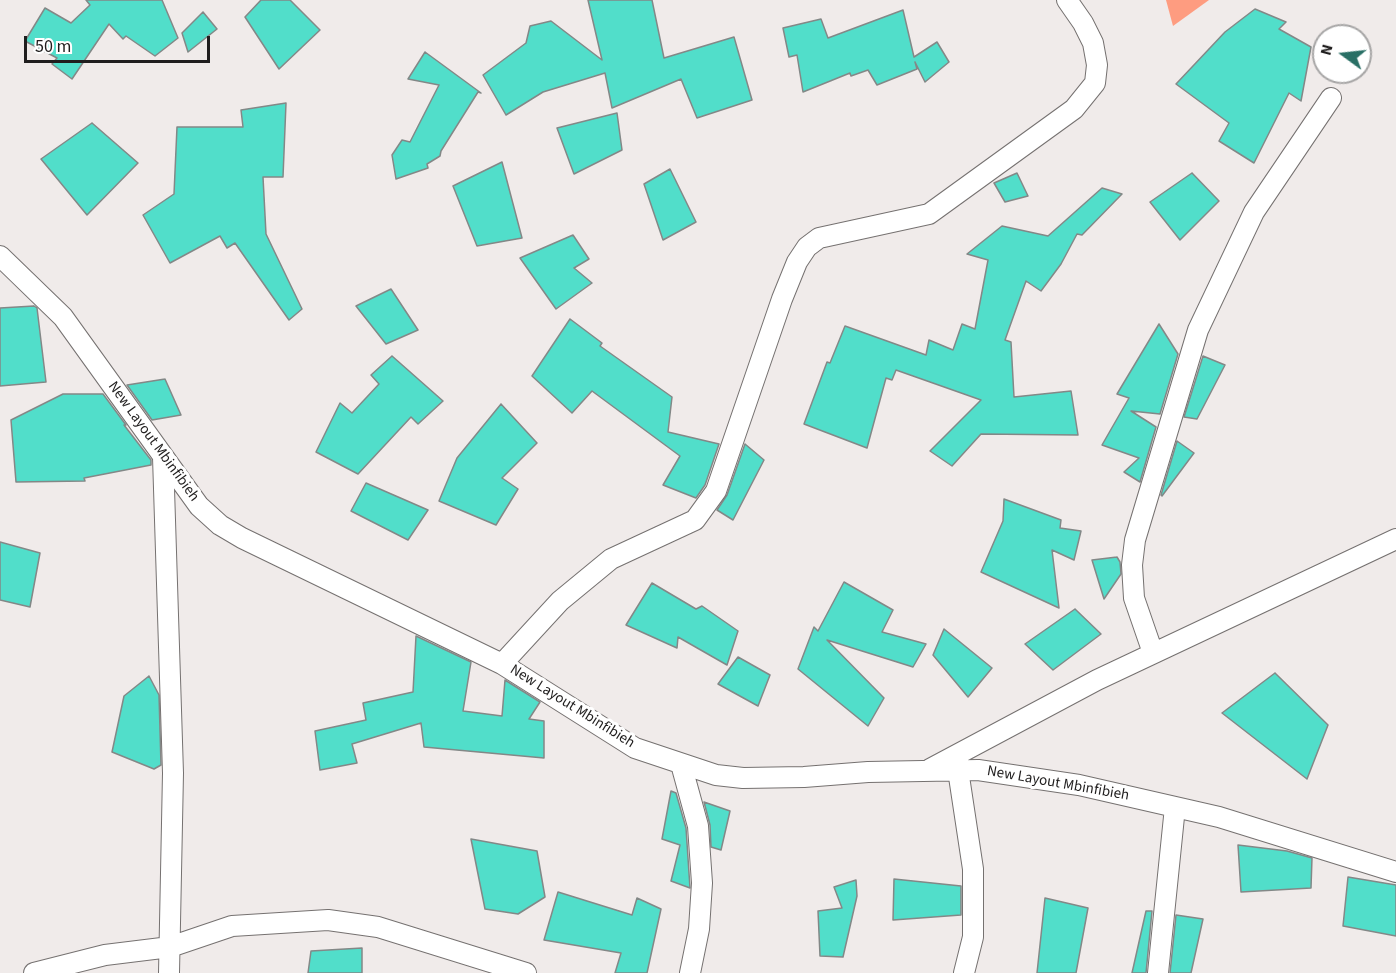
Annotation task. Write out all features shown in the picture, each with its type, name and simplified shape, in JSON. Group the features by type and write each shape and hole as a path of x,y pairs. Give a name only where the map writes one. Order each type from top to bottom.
{"street":[{"path":"502,664 560,602 610,559 695,520 716,491 782,299 797,262 807,247 819,238 929,214 1074,109 1095,83 1097,64 1093,44 1083,23 1067,0"},
{"path":"1153,653 1134,598 1132,565 1134,548 1195,340 1254,212 1331,98"},
{"name":"New Layout Mbinfibieh","path":"0,256 63,317 199,506 220,525 502,664 635,748 716,775 743,778 978,770 1079,785 1219,817 1396,872"},
{"path":"163,456 173,773 169,973"},
{"path":"928,770 1097,680 1396,539"},
{"path":"681,764 698,826 702,883 699,929 690,973"},
{"path":"958,770 973,869 973,938 964,973"},
{"path":"1158,973 1175,807"},
{"path":"34,973 105,955 170,947 232,926 328,920 378,927 526,973"}],"shaded area":[{"path":"1166,0 1209,0 1173,26"}],"building":[{"path":"86,0 162,0 178,38 155,56 126,36 123,39 109,24 72,79 52,64 57,58 25,41 45,8 71,23 90,5"},
{"path":"261,0 290,0 320,30 279,69 245,17"},
{"path":"588,0 652,0 664,58 734,37 752,100 697,118 681,79 612,108 605,73 543,92 506,115 483,75 526,43 530,26 551,21 602,60"},
{"path":"1255,9 1286,22 1279,29 1311,47 1301,101 1289,93 1254,163 1219,141 1229,123 1176,84 1225,32"},
{"path":"903,10 914,57 937,42 949,62 925,82 915,62 917,69 877,85 868,70 851,76 850,73 803,92 797,55 789,57 783,28 821,19 828,38"},
{"path":"203,12 217,29 188,52 182,33"},
{"path":"425,52 481,93 478,92 440,156 427,164 428,168 396,179 392,155 402,140 410,142 439,85 408,79"},
{"path":"286,103 283,177 263,177 266,234 302,309 289,320 235,243 227,248 220,236 170,263 143,215 174,194 177,127 243,127 241,110"},
{"path":"617,113 622,150 574,174 557,128"},
{"path":"92,123 138,163 87,215 41,159"},
{"path":"502,162 522,238 477,246 453,186"},
{"path":"670,169 696,222 663,240 644,184"},
{"path":"1017,173 1028,196 1005,202 994,183"},
{"path":"1192,173 1219,201 1180,240 1150,202"},
{"path":"1102,188 1122,194 1082,235 1077,234 1061,264 1041,291 1026,281 1005,340 1011,342 1014,397 1071,391 1078,435 981,434 952,466 930,451 981,400 896,370 892,380 886,378 867,448 804,424 827,362 830,363 845,326 926,355 929,340 953,350 962,324 975,329 988,260 967,254 1002,226 1048,236"},
{"path":"573,235 589,259 574,268 592,283 556,309 520,258"},
{"path":"391,289 418,330 386,344 356,306"},
{"path":"34,306 37,308 46,382 0,386 0,308"},
{"path":"570,319 602,343 600,346 672,397 668,432 719,444 705,485 696,498 663,485 680,456 592,391 572,413 532,376"},
{"path":"1159,324 1178,354 1160,414 1131,411 1156,427 1140,482 1124,472 1139,458 1102,445 1129,398 1117,394"},
{"path":"392,356 443,401 418,424 411,417 358,474 316,452 340,403 352,413 379,384 371,375"},
{"path":"1203,356 1225,365 1197,419 1184,417"},
{"path":"165,379 181,415 152,420 127,385"},
{"path":"63,394 103,394 151,460 151,465 84,478 85,481 16,482 11,420"},
{"path":"501,404 537,443 502,478 518,489 496,525 439,501 457,458"},
{"path":"1177,441 1194,453 1162,496 1161,495"},
{"path":"745,444 764,460 733,520 717,510 727,495"},
{"path":"366,483 428,510 408,540 351,511"},
{"path":"1004,499 1061,520 1060,528 1081,531 1074,560 1052,550 1059,608 981,572 1003,521"},
{"path":"0,542 40,553 30,607 0,600"},
{"path":"1117,557 1121,574 1104,599 1092,560"},
{"path":"844,582 893,610 882,632 926,644 913,667 827,640 884,698 868,726 798,669 814,627 818,631"},
{"path":"652,583 696,609 702,606 738,631 727,665 678,637 677,648 626,625"},
{"path":"1075,609 1101,634 1053,670 1025,644"},
{"path":"944,629 992,668 968,697 933,655"},
{"path":"416,636 471,662 463,711 502,716 505,680 540,702 529,719 544,721 544,758 424,747 421,723 352,744 357,763 320,770 315,731 366,720 363,703 413,692"},
{"path":"738,657 770,675 758,706 718,684"},
{"path":"1275,673 1328,725 1307,779 1222,713"},
{"path":"149,676 159,695 161,765 154,769 112,752 124,696"},
{"path":"671,791 676,793 686,828 690,888 671,881 680,845 662,839"},
{"path":"704,802 730,811 721,850 711,847 710,825"},
{"path":"471,839 537,851 545,897 518,914 485,909"},
{"path":"1238,845 1287,851 1312,858 1311,888 1241,892"},
{"path":"1348,877 1396,885 1396,936 1343,926"},
{"path":"894,879 961,886 961,915 893,920"},
{"path":"856,880 857,896 843,957 820,956 818,911 842,908 834,887"},
{"path":"558,892 632,915 637,898 661,909 647,973 615,973 621,953 544,940"},
{"path":"1045,898 1088,908 1076,973 1037,973"},
{"path":"1146,911 1152,911 1146,973 1132,973"},
{"path":"1176,915 1203,919 1191,973 1170,973"},
{"path":"362,948 362,973 308,973 311,951"}]}
